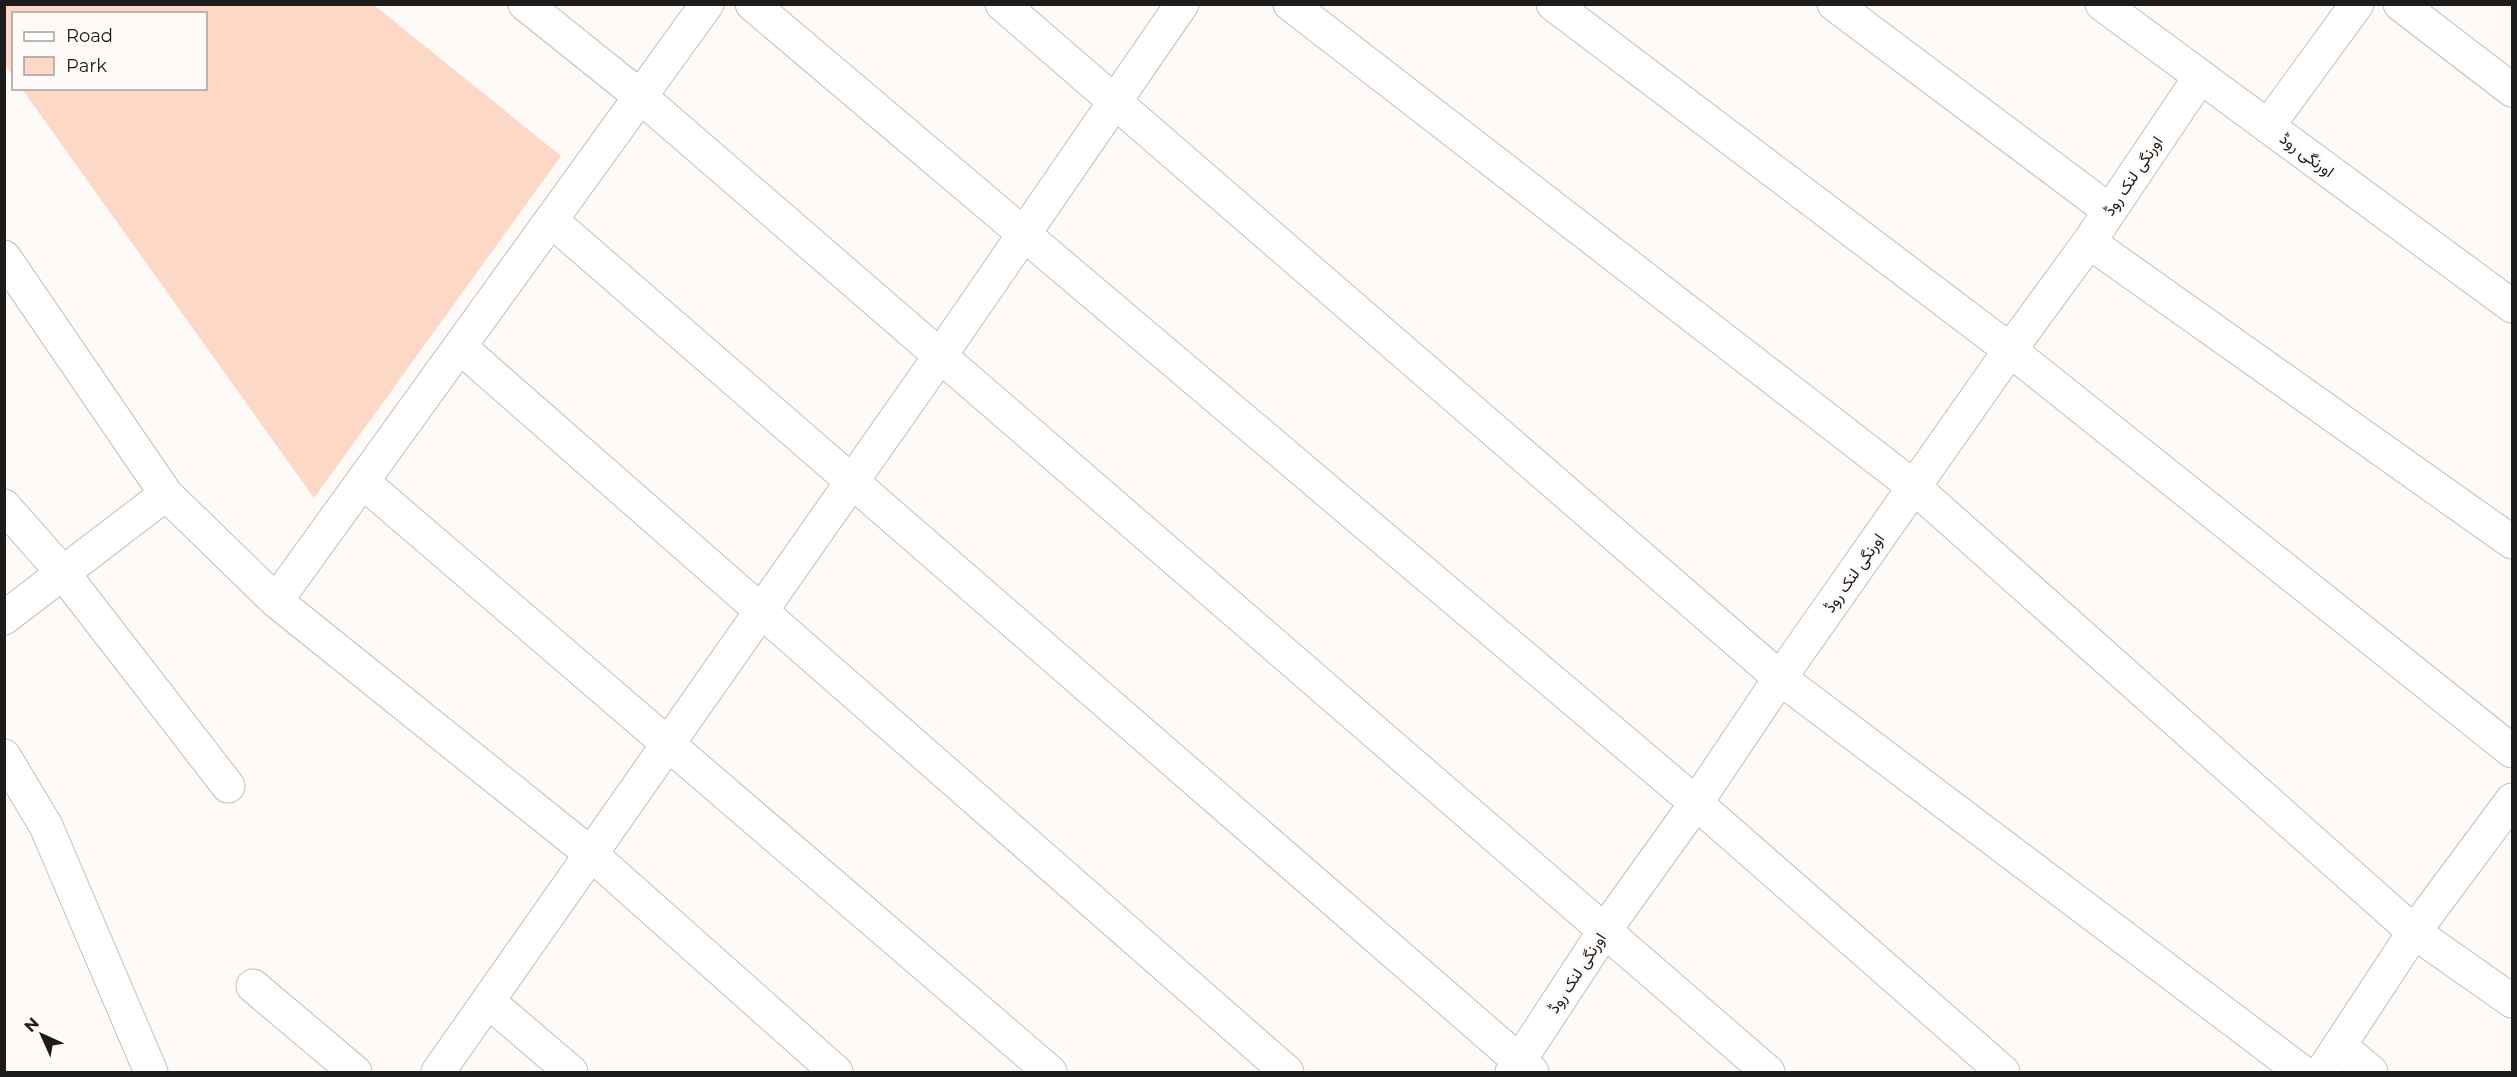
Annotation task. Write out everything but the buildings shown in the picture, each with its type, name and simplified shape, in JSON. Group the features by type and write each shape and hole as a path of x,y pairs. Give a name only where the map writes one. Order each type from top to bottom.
{"street":[{"path":"525,4 641,97 1768,1072"},
{"path":"276,601 707,4"},
{"path":"752,4 1696,803 2003,1072"},
{"path":"1002,4 1780,678 2302,1072"},
{"path":"438,1072 762,612 1182,4"},
{"path":"1290,4 1914,487 2414,932 2512,1001"},
{"path":"1553,4 2010,350 2512,751"},
{"path":"1834,4 2110,211"},
{"name":"اورنگی روڈ","path":"2102,4 2512,306"},
{"path":"2268,126 2357,4"},
{"path":"2400,4 2512,90"},
{"name":"اورنگی لنک روڈ","path":"1521,1069 1605,930 1696,803 1780,678 2010,350 2089,242 2200,77"},
{"path":"552,221 1521,1069"},
{"path":"2089,242 2512,542"},
{"path":"4,257 166,494 276,601 591,854 836,1072"},
{"path":"460,347 1287,1072"},
{"path":"363,482 1050,1072"},
{"path":"4,618 166,494"},
{"path":"4,506 63,573 228,786"},
{"path":"4,756 46,826 151,1072"},
{"path":"2371,1072 2331,1059 2414,932 2512,800"},
{"path":"253,986 355,1072"},
{"path":"488,1001 571,1072"}],"green space":[{"path":"4,5 374,5 561,156 314,498 23,90 207,90 207,12 12,12 12,75 5,64"}]}
